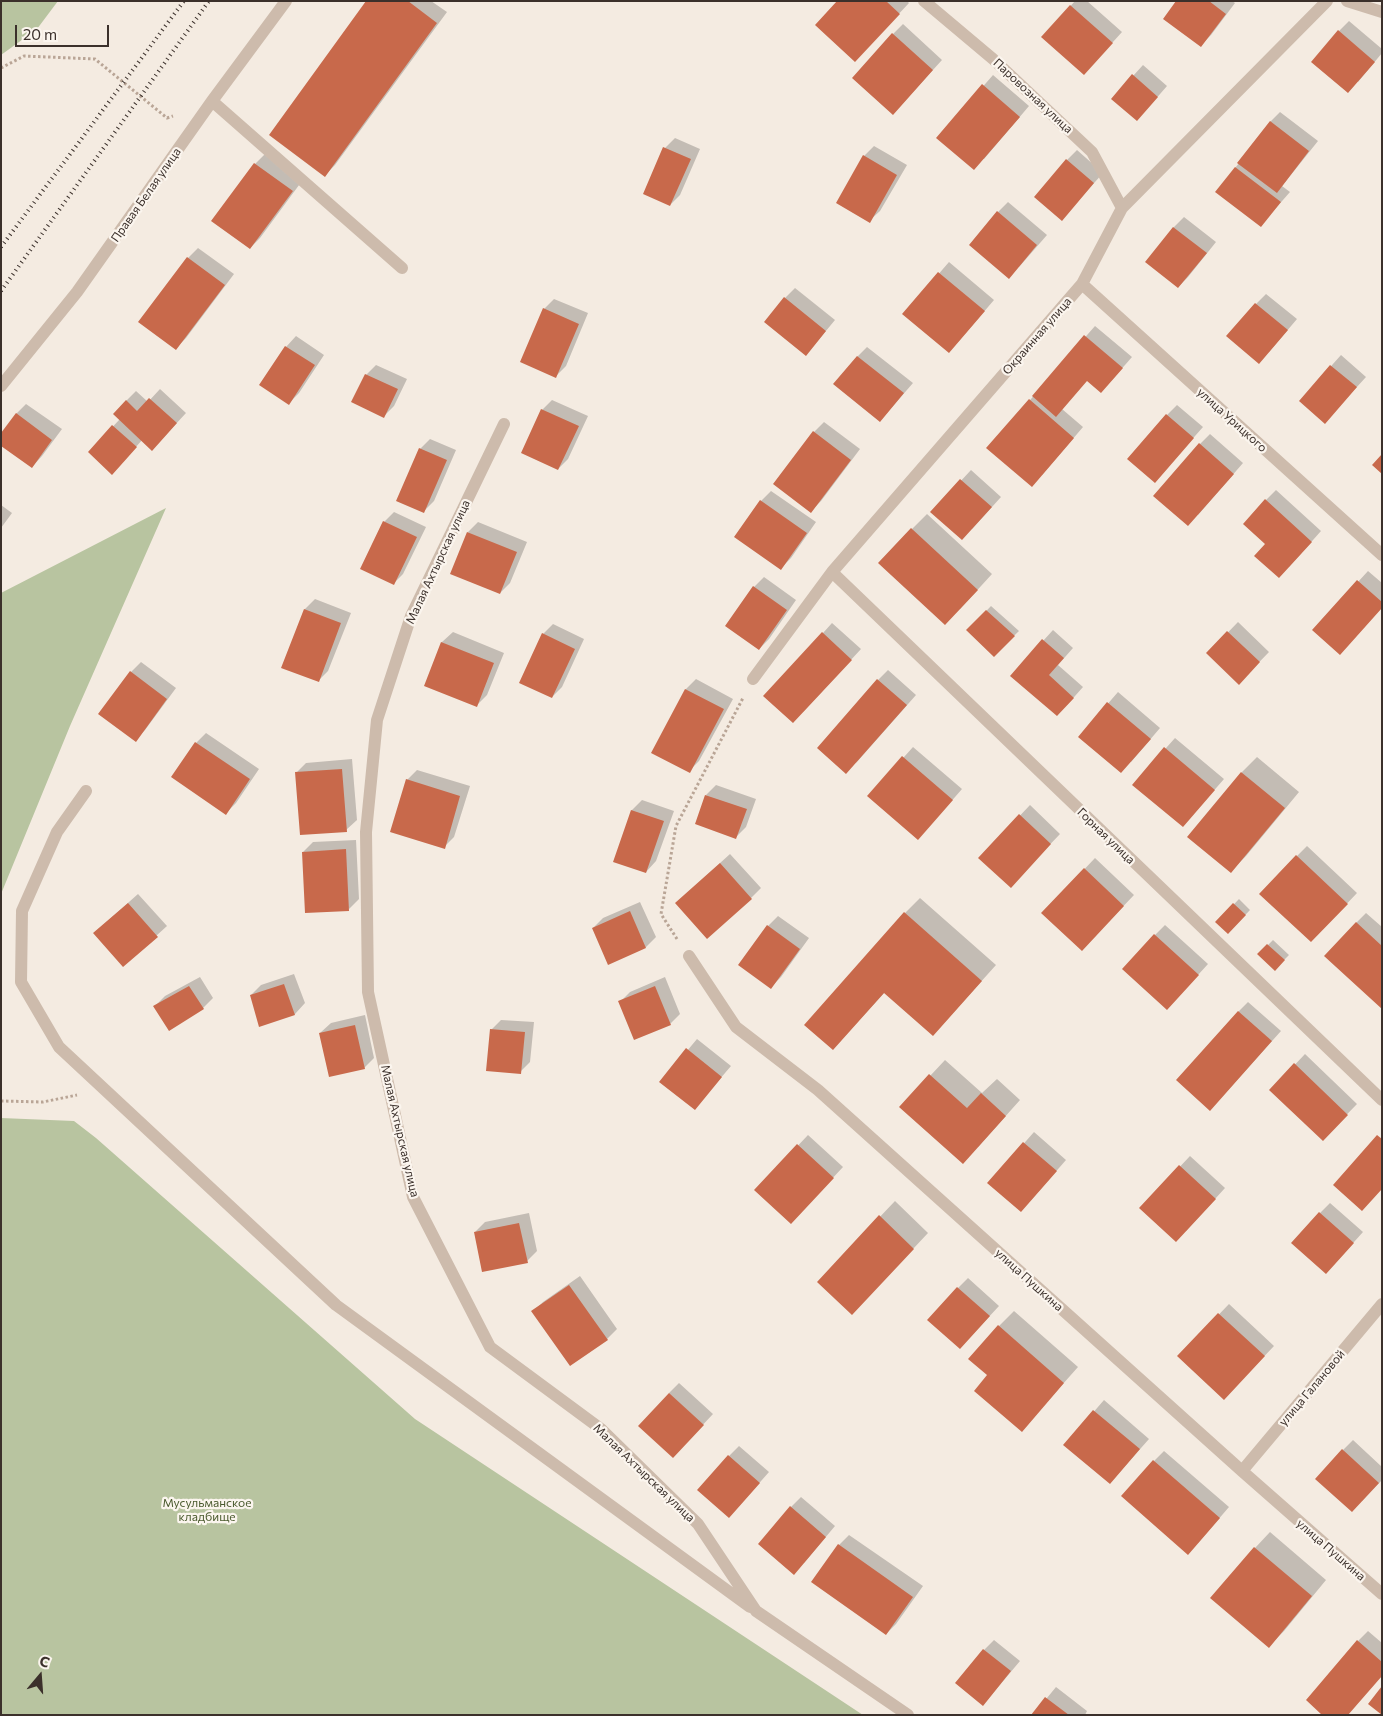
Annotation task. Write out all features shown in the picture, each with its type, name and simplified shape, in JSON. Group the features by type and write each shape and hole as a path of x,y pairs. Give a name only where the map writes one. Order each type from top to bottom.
{"street":[{"name":"Правая Белая улица","path":"1,386 77,292 212,101 286,1"},
{"name":"Паровозная улица","path":"924,1 993,59 1092,152 1122,208"},
{"name":"Окраинная улица","path":"753,680 832,572 1082,284 1122,208 1327,1"},
{"path":"1347,1 1382,12"},
{"path":"212,101 402,268"},
{"name":"улица Урицкого","path":"1082,284 1382,555"},
{"name":"Малая Ахтырская улица","path":"504,424 410,616 377,720 366,832 368,992 413,1197 490,1347 601,1429 698,1524 756,1611 908,1715"},
{"name":"Горная улица","path":"832,572 1382,1100"},
{"path":"86,791 57,832 22,911 21,982 59,1047 336,1305 756,1611"},
{"name":"улица Пушкина","path":"689,956 736,1028 818,1090 1242,1471 1382,1594"},
{"name":"улица Галановой","path":"1242,1471 1382,1304"}],"path":[{"path":"1,68 24,56 96,59 167,118"},
{"path":"689,956 661,914 676,826 753,680"},
{"path":"1,1101 43,1102 104,1089"}],"green space":[{"path":"1,1 58,1 37,29 1,55"},
{"path":"166,508 70,726 1,894 1,593"},
{"name":"Мусульманское кладбище","path":"1,1118 74,1121 96,1138 415,1419 863,1715 1,1715"}],"building":[{"path":"366,1 408,1 437,23 325,177 269,135"},
{"path":"837,1 886,1 900,14 855,62 815,25"},
{"path":"1176,1 1209,1 1226,14 1201,47 1163,19"},
{"path":"1070,5 1113,43 1084,75 1041,37"},
{"path":"1338,30 1375,62 1348,93 1311,62"},
{"path":"892,33 933,70 893,115 852,78"},
{"path":"1132,74 1158,97 1137,121 1111,99"},
{"path":"982,84 1020,117 974,170 936,138"},
{"path":"1270,121 1309,151 1277,193 1237,163"},
{"path":"663,147 691,159 670,206 643,194"},
{"path":"863,155 897,175 870,223 836,203"},
{"path":"1066,159 1094,183 1062,221 1034,197"},
{"path":"254,163 293,191 250,249 211,221"},
{"path":"1235,167 1281,202 1261,227 1215,192"},
{"path":"997,211 1037,245 1009,279 969,245"},
{"path":"1173,227 1207,253 1178,288 1145,262"},
{"path":"187,257 225,285 176,350 138,322"},
{"path":"938,272 985,311 949,353 902,314"},
{"path":"784,297 826,331 806,356 764,322"},
{"path":"1255,303 1288,330 1259,364 1226,336"},
{"path":"543,308 579,324 556,378 520,362"},
{"path":"1084,335 1123,368 1101,393 1087,381 1056,417 1032,396"},
{"path":"285,346 315,365 289,405 259,385"},
{"path":"857,356 904,393 880,422 833,384"},
{"path":"1330,365 1357,387 1325,424 1299,401"},
{"path":"365,374 398,389 384,418 351,402"},
{"path":"149,398 177,423 152,451 113,414 126,400 137,411"},
{"path":"1029,399 1074,438 1032,487 986,448"},
{"path":"541,409 579,426 558,470 521,453"},
{"path":"16,413 52,440 32,468 1,446 1,433"},
{"path":"1166,414 1194,438 1155,483 1127,459"},
{"path":"112,425 137,447 112,475 88,452"},
{"path":"813,431 851,460 811,513 773,484"},
{"path":"1199,443 1234,474 1188,526 1153,496"},
{"path":"419,448 447,460 424,513 396,501"},
{"path":"1382,454 1382,474 1372,465"},
{"path":"960,479 992,507 962,540 930,512"},
{"path":"1265,499 1312,542 1279,578 1254,556 1265,544 1243,524"},
{"path":"760,500 807,533 781,570 734,537"},
{"path":"383,521 417,537 394,585 360,569"},
{"path":"911,528 978,590 945,625 878,563"},
{"path":"467,532 517,552 500,594 450,574"},
{"path":"1357,580 1382,602 1382,608 1340,655 1312,630"},
{"path":"753,586 787,610 759,650 725,626"},
{"path":"304,609 341,623 319,682 281,668"},
{"path":"986,610 1015,636 994,657 966,630"},
{"path":"1227,631 1260,662 1239,685 1206,653"},
{"path":"822,632 852,660 793,723 763,696"},
{"path":"542,633 575,649 552,698 519,683"},
{"path":"1042,639 1064,658 1049,675 1074,698 1057,716 1010,676"},
{"path":"441,642 494,663 477,707 424,686"},
{"path":"130,671 167,699 136,742 98,714"},
{"path":"877,679 907,705 846,774 817,748"},
{"path":"685,689 724,709 690,773 651,753"},
{"path":"1107,702 1151,739 1121,773 1078,737"},
{"path":"195,742 250,779 226,815 171,777"},
{"path":"1164,747 1215,790 1183,827 1132,785"},
{"path":"902,756 953,800 918,840 867,796"},
{"path":"342,769 347,832 300,835 295,772"},
{"path":"1241,772 1285,808 1231,873 1187,837"},
{"path":"406,779 460,796 445,849 390,832"},
{"path":"705,795 747,809 736,839 695,824"},
{"path":"631,810 664,821 646,873 613,862"},
{"path":"1019,814 1051,844 1011,888 978,858"},
{"path":"346,849 349,911 305,913 302,852"},
{"path":"1296,855 1348,904 1311,942 1259,894"},
{"path":"720,863 752,899 707,939 675,903"},
{"path":"1084,868 1124,906 1082,951 1041,913"},
{"path":"128,903 158,937 123,967 93,933"},
{"path":"1233,903 1246,915 1228,934 1215,922"},
{"path":"630,911 646,948 608,965 592,928"},
{"path":"904,912 982,981 933,1036 884,993 833,1050 804,1025"},
{"path":"1356,922 1382,946 1382,1009 1324,956"},
{"path":"767,925 800,949 771,989 738,965"},
{"path":"1154,934 1199,975 1167,1010 1122,969"},
{"path":"1267,944 1285,960 1275,971 1257,954"},
{"path":"284,984 295,1015 259,1027 250,995"},
{"path":"189,986 204,1009 169,1031 153,1006"},
{"path":"655,986 671,1025 634,1040 618,1001"},
{"path":"1238,1011 1272,1041 1210,1111 1176,1080"},
{"path":"355,1025 365,1069 329,1077 319,1033"},
{"path":"490,1029 525,1032 521,1074 486,1071"},
{"path":"686,1048 722,1077 695,1110 659,1082"},
{"path":"1294,1063 1348,1115 1323,1141 1269,1090"},
{"path":"929,1074 967,1108 981,1093 1006,1116 963,1164 899,1107"},
{"path":"1377,1135 1382,1139 1382,1189 1362,1211 1333,1185"},
{"path":"1023,1142 1057,1171 1021,1212 987,1183"},
{"path":"797,1144 834,1178 791,1224 754,1190"},
{"path":"1179,1165 1216,1199 1176,1242 1139,1208"},
{"path":"1319,1212 1354,1243 1326,1274 1291,1243"},
{"path":"879,1215 914,1249 852,1315 817,1282"},
{"path":"519,1223 528,1263 482,1272 474,1232"},
{"path":"569,1285 608,1340 570,1366 531,1311"},
{"path":"957,1287 990,1316 960,1349 927,1320"},
{"path":"1218,1313 1265,1356 1224,1400 1177,1356"},
{"path":"998,1325 1064,1383 1022,1432 974,1391 987,1375 968,1359"},
{"path":"669,1393 704,1425 673,1458 638,1426"},
{"path":"1093,1410 1140,1449 1110,1484 1063,1445"},
{"path":"1342,1449 1379,1483 1352,1512 1315,1479"},
{"path":"728,1455 760,1483 729,1518 697,1490"},
{"path":"1153,1460 1220,1518 1188,1555 1121,1496"},
{"path":"790,1506 826,1537 794,1575 758,1544"},
{"path":"838,1544 913,1597 886,1635 811,1582"},
{"path":"1254,1547 1312,1596 1269,1648 1210,1598"},
{"path":"1357,1640 1382,1662 1382,1676 1348,1715 1322,1715 1306,1700"},
{"path":"983,1649 1011,1671 983,1706 955,1683"},
{"path":"1382,1686 1382,1715 1368,1704"},
{"path":"1045,1697 1069,1715 1031,1715"}],"railway":[{"path":"1,247 184,1"},
{"path":"1,291 209,1"}]}
